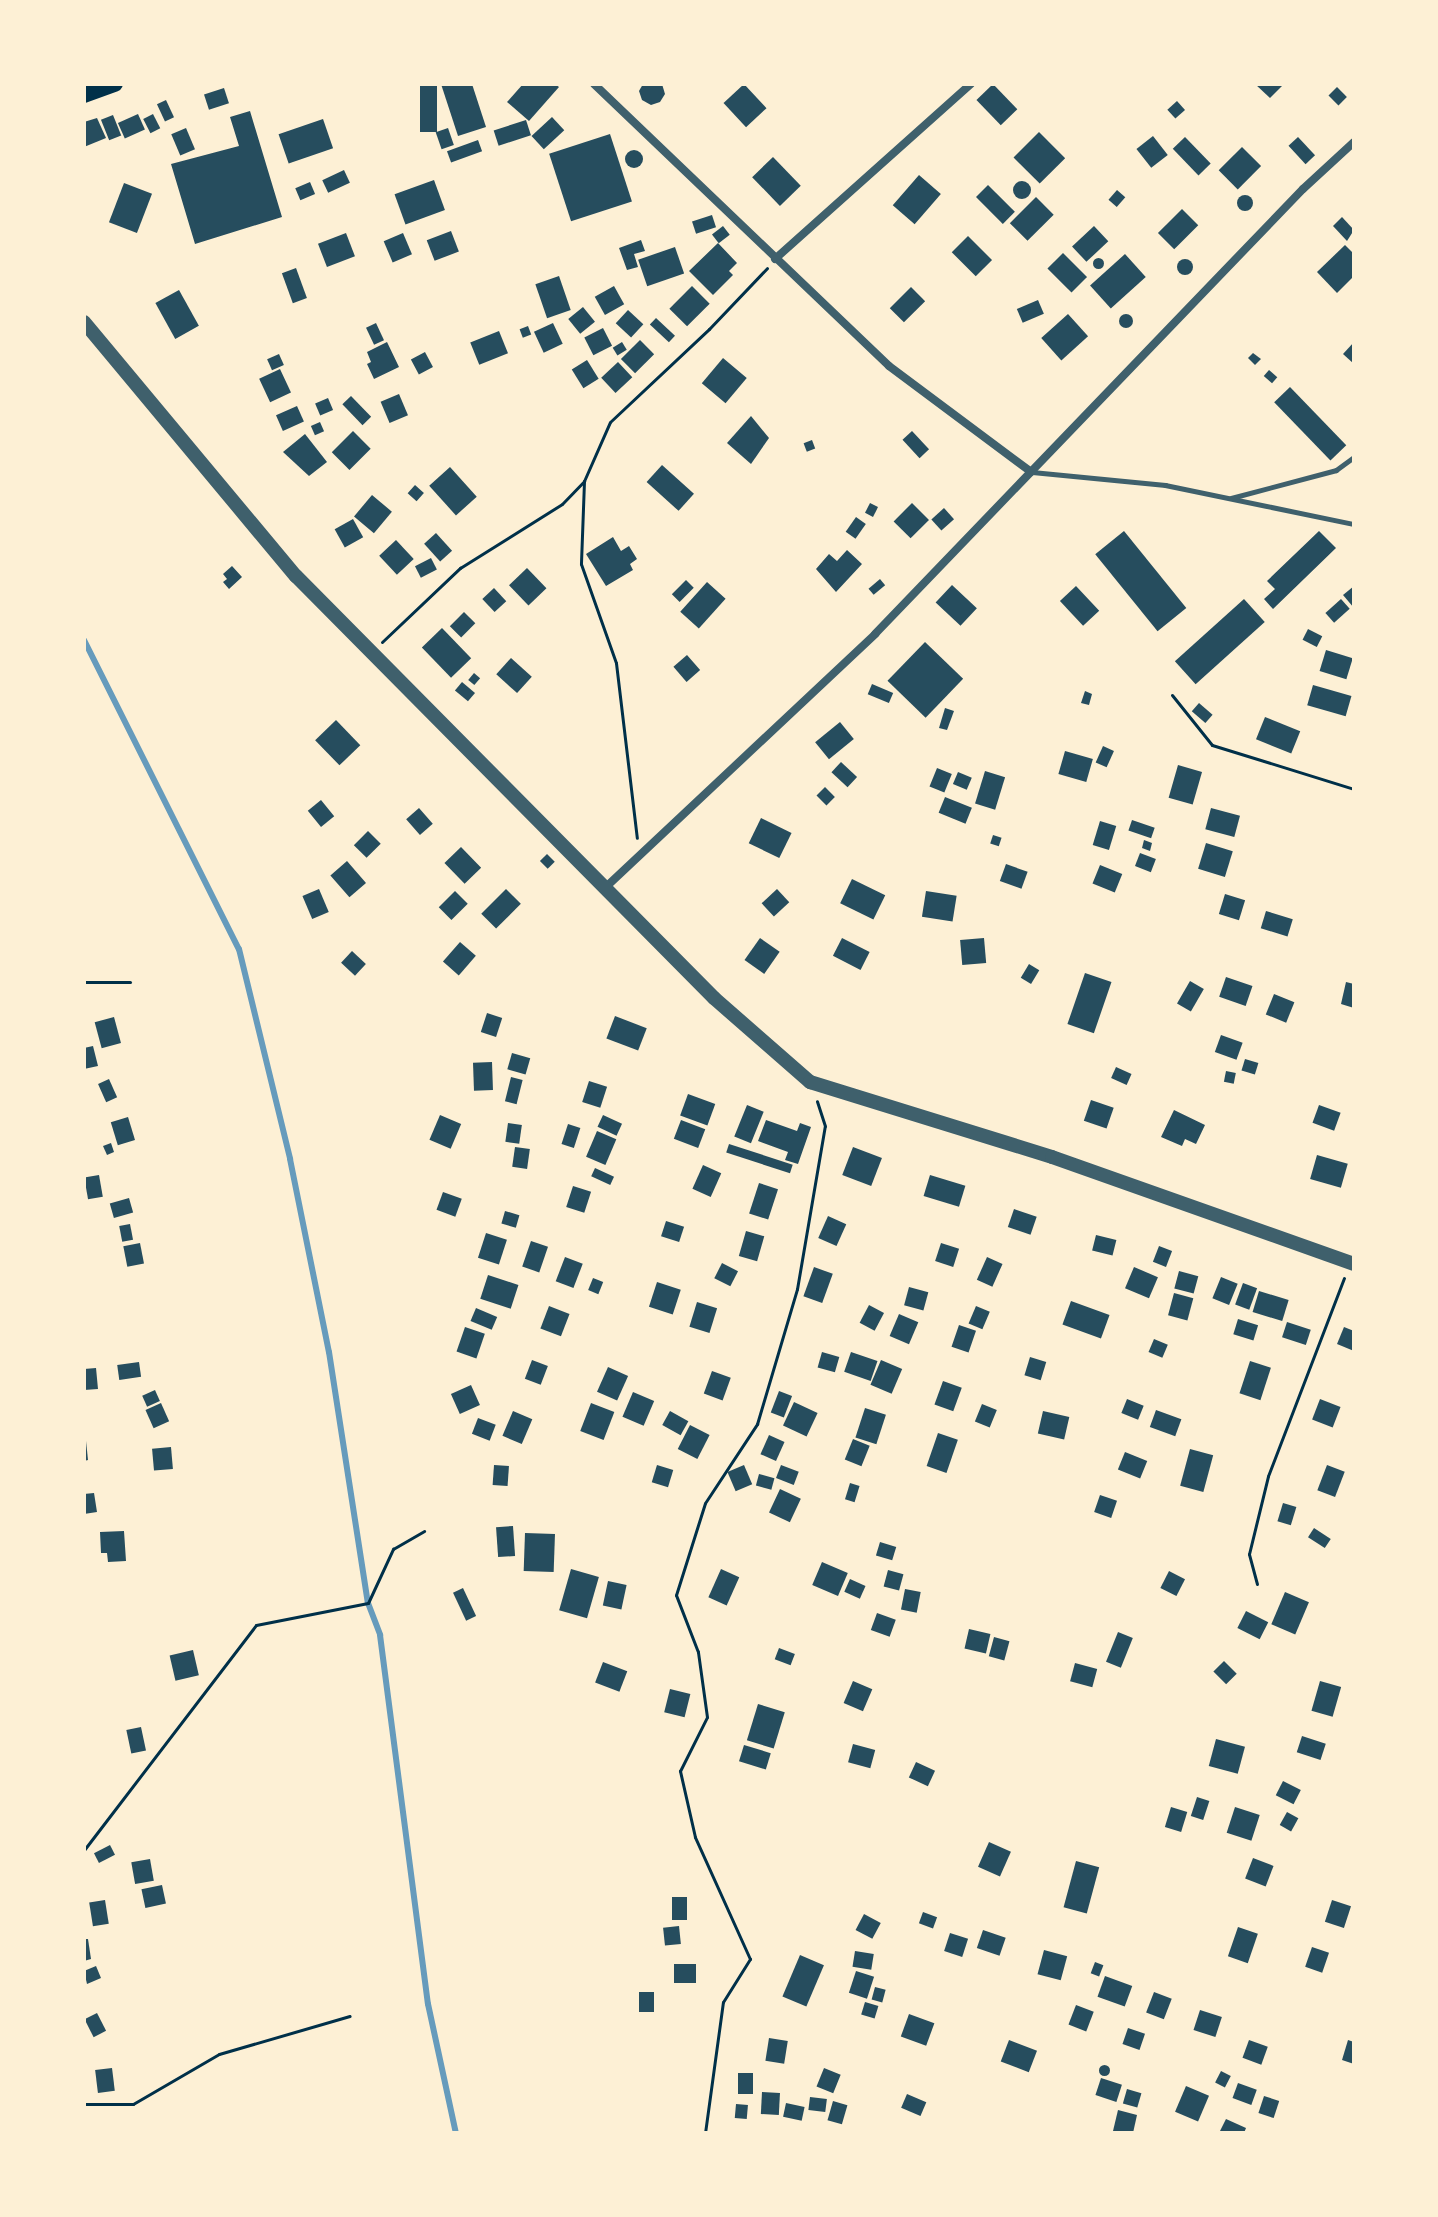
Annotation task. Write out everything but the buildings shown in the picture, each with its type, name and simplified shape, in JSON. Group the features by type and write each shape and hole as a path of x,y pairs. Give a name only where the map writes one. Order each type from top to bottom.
{"main road":[{"path":"84,95 115,84"}],"street":[{"path":"594,84 889,366 1031,472"},
{"path":"775,259 971,84"},
{"path":"607,886 875,634 1292,200 1354,142"},
{"path":"84,322 296,576 607,886 714,998 810,1082 1052,1157 1352,1264"}],"lane":[{"path":"1230,498 1336,470 1354,457"},
{"path":"1031,472 1120,478 1354,524"}],"path":[{"path":"370,653 460,568 562,504 584,481 610,422 709,329 775,259"},
{"path":"584,481 581,564 616,663 639,854"},
{"path":"1172,695 1212,745 1354,789"},
{"path":"84,982 130,982"},
{"path":"705,2133 723,2002 750,1959 695,1837 680,1771 707,1717 698,1652 676,1595 705,1503 757,1424 797,1289 825,1126 810,1082"},
{"path":"1257,1584 1249,1554 1268,1476 1352,1264"},
{"path":"84,1850 256,1625 368,1603 393,1549 424,1531"},
{"path":"84,2104 133,2104 219,2054 350,2016"}],"waterway":[{"path":"84,640 239,949 290,1159 329,1352 368,1603 380,1635 428,2004 456,2133"}]}
